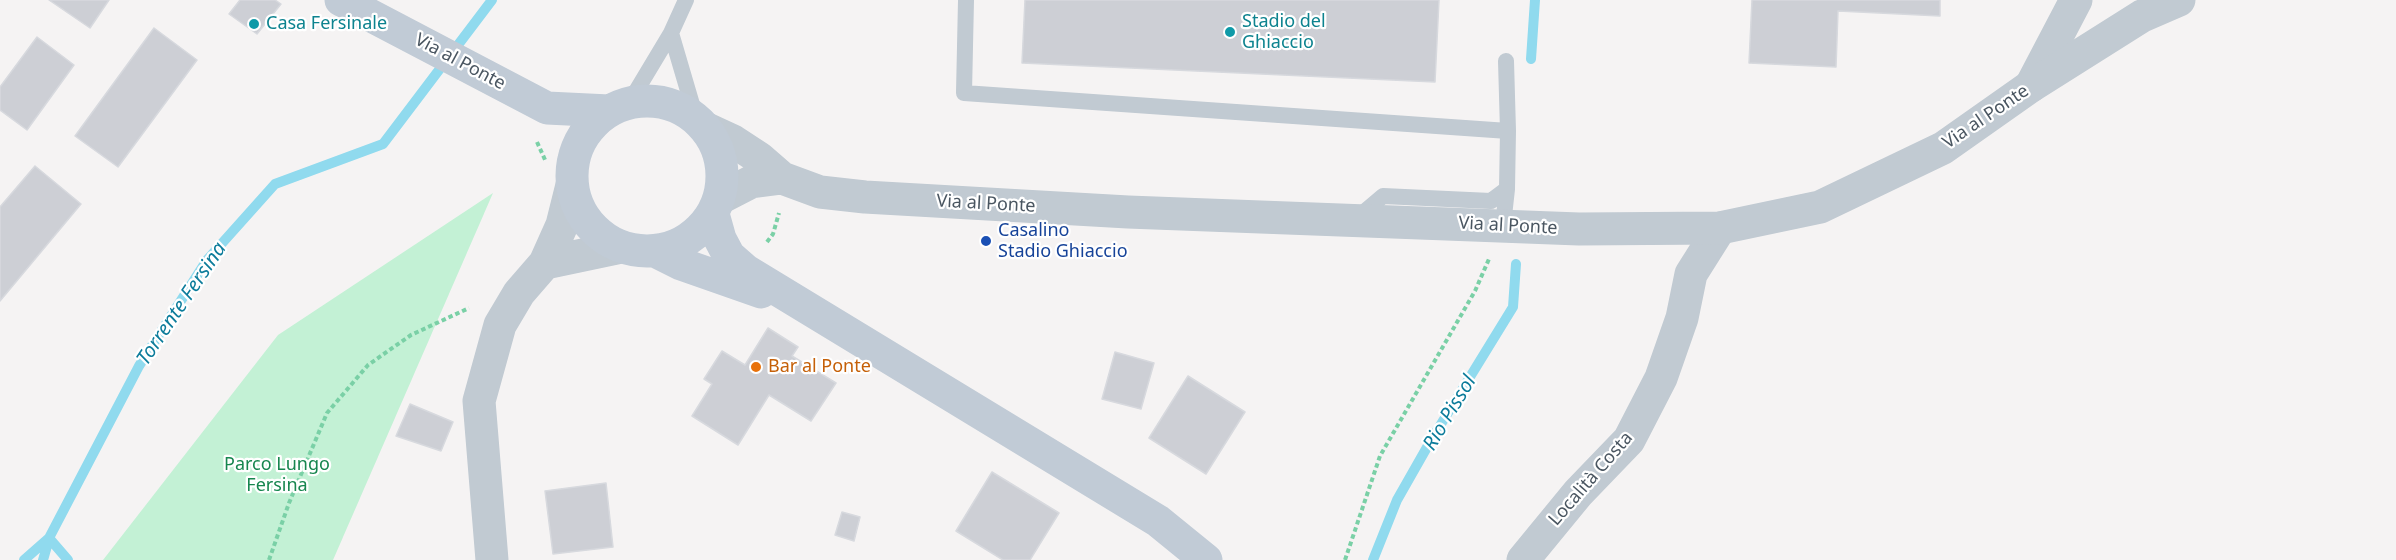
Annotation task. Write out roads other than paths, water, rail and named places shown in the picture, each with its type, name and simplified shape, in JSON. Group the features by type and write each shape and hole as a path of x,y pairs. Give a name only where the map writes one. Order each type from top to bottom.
{"main road":[{"name":"Via al Ponte","path":"341,0 547,108 619,107"},
{"path":"573,173 585,132 619,107 653,100 676,106 702,124 719,151 723,174 716,206 720,239 729,256 745,270 1158,521 1206,560"},
{"path":"547,108 573,173 577,205 588,223 602,237 621,247 655,251 678,246 698,233 716,206"},
{"path":"655,251 681,264 802,306"}],"street":[{"path":"2031,86 2076,0"},
{"name":"Via al Ponte","path":"716,206 752,182 782,191 1128,212 1579,229 1720,228 1820,207 1943,148 2031,86 2134,8 2179,0"},
{"name":"Via al Ponte","path":"702,124 759,158 782,191"},
{"path":"492,560 478,401 500,326 519,293 545,263 562,225 573,173"},
{"name":"Località Costa","path":"1523,560 1578,493 1629,440 1661,378 1682,318 1691,274 1720,228"},
{"path":"545,263 621,247"}],"lane":[{"path":"619,107 671,33 686,0"},
{"path":"966,0 964,93 1508,131"},
{"path":"671,33 702,124"},
{"path":"1503,225 1507,189 1506,61"},
{"path":"1355,220 1383,196 1491,201 1507,189"}],"waterway":[{"name":"Torrente Fersina","path":"24,560 49,538 139,366 207,260 275,184 383,144 492,0"},
{"name":"Rio Pissol","path":"1531,59 1535,0"},
{"name":"Rio Pissol","path":"1373,560 1397,500 1513,307 1516,264"},
{"path":"49,538 68,560"},
{"path":"43,560 49,539"}],"place":[{"name":"Casa Fersinale","path":"254,24"},
{"name":"Stadio del Ghiaccio","path":"1230,32"},
{"name":"Casalino Stadio Ghiaccio","path":"986,241"},
{"name":"Bar al Ponte","path":"756,367"}],"park label":[{"name":"Parco Lungo Fersina","path":"277,475"}]}
